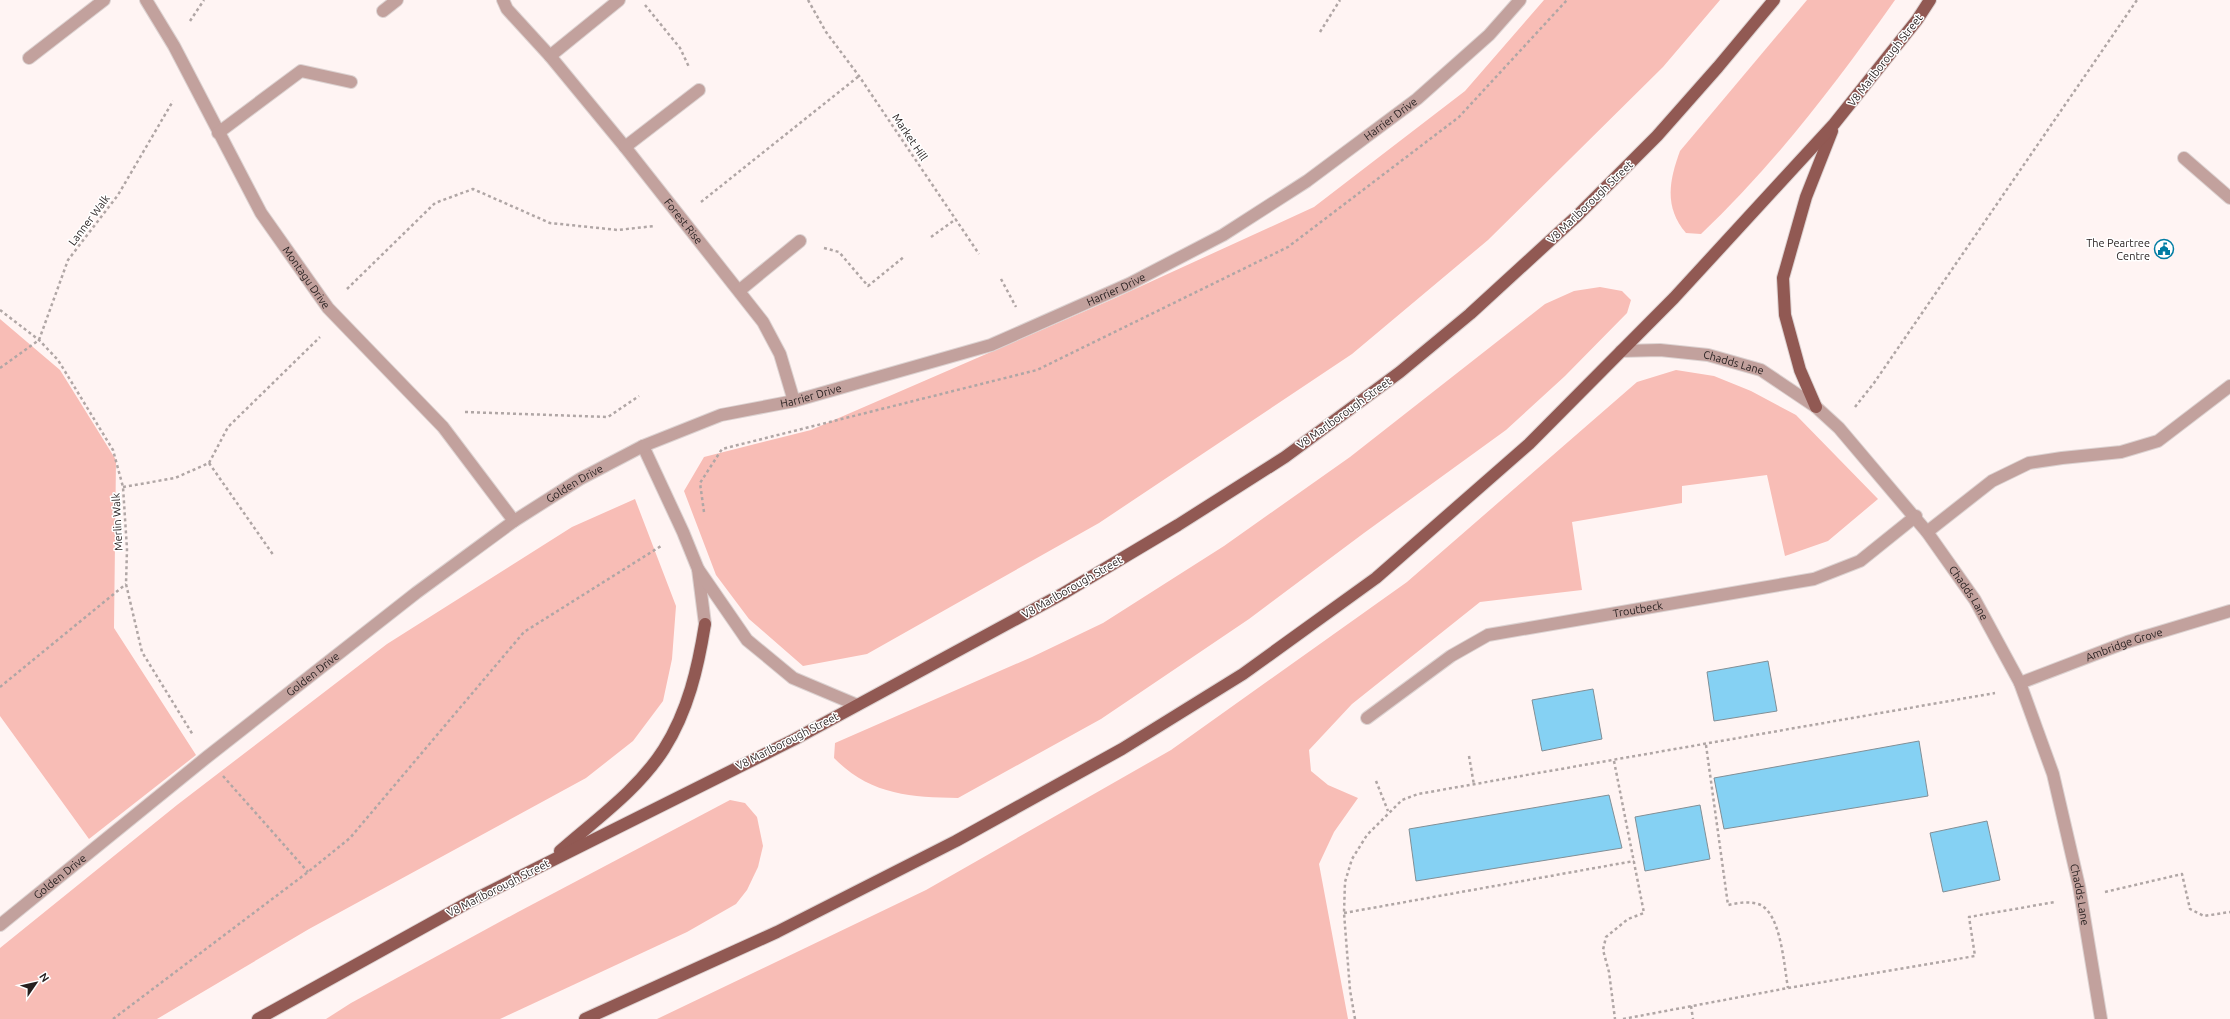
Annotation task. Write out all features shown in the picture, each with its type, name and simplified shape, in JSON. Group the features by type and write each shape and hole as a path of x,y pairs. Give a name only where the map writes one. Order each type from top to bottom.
{"main road":[{"name":"V8 Marlborough Street","path":"258,1019 471,901 795,739 1064,593 1178,525 1285,457 1400,372 1470,314 1571,221 1646,147 1718,67 1774,0"},
{"name":"V8 Marlborough Street","path":"585,1019 778,932 956,841 1122,749 1243,674 1376,578 1529,444 1674,298 1834,124 1917,20 1930,0"},
{"path":"1816,407 1800,370 1785,315 1783,278 1806,197 1834,124"},
{"path":"547,863 634,785 663,750 680,720 694,684 705,624"}],"street":[{"path":"29,58 104,0"},
{"name":"Montagu Drive","path":"146,0 188,74 261,213 328,308 443,427 514,521"},
{"path":"383,11 398,0"},
{"name":"Forest Rise","path":"503,0 507,9 550,56 740,290 763,322 780,354 794,401"},
{"path":"550,56 619,0"},
{"name":"Harrier Drive","path":"643,446 721,415 794,401 991,345 1129,284 1223,235 1308,181 1417,99 1489,35 1520,0"},
{"path":"218,133 301,71 351,82"},
{"path":"625,147 700,90"},
{"path":"2184,158 2230,198"},
{"path":"740,290 800,241"},
{"name":"Chadds Lane","path":"1621,351 1660,350 1708,355 1761,370 1816,407 1839,428 1916,516 1976,600 2020,683 2053,774 2081,897 2101,1019"},
{"path":"1927,532 1992,481 2029,464 2062,458 2121,452 2158,441 2230,386"},
{"path":"643,446 683,532 698,569 747,640 793,678 857,705"},
{"name":"Golden Drive","path":"0,925 207,757 416,593 514,521 580,478 643,446"},
{"name":"Troutbeck","path":"1367,718 1451,656 1488,634 1814,579 1860,561 1916,516"},
{"path":"698,569 705,624"},
{"name":"Ambridge Grove","path":"2020,683 2127,642 2230,611"}],"path":[{"path":"641,0 680,48 700,90"},
{"name":"Market Hill","path":"808,0 826,32 859,76 979,254"},
{"path":"1320,32 1340,0"},
{"path":"1839,428 1888,364 2137,0"},
{"name":"Lanner Walk","path":"39,340 68,260 118,195 188,74"},
{"path":"123,487 175,478 209,463 228,427 320,338 328,308 435,203 474,189 550,223 618,230 651,227 680,218 859,76"},
{"path":"931,237 956,219"},
{"path":"800,241 839,252 868,286 905,256"},
{"path":"1001,279 1007,287"},
{"name":"Merlin Walk","path":"0,310 39,340 58,360 113,450 123,487 127,549 126,584 142,652 207,757 308,872"},
{"path":"0,368 39,340"},
{"path":"443,427 458,412 608,417 639,396"},
{"path":"209,463 274,556"},
{"path":"113,1019 308,872 350,838 524,632 683,532"},
{"path":"0,687 126,584"},
{"path":"1355,1019 1350,990 1344,913 1345,882 1352,859 1367,835 1388,811 1402,800 1418,794 1997,693 2020,683"},
{"path":"1706,744 1728,905 1746,902 1759,904 1769,910 1776,922 1788,988"},
{"path":"1469,756 1474,785"},
{"path":"1614,761 1644,914 1628,919 1616,927 1606,937 1603,950 1609,972 1615,1019"},
{"path":"1376,781 1388,811"},
{"path":"1344,913 1634,861"},
{"path":"1624,1019 1788,988 1975,956 1968,917 2081,897 2182,874 2190,909 2204,916 2230,912"},
{"path":"1691,1006 1693,1019"}],"shaded area":[{"path":"1544,0 1720,0 1663,67 1488,240 1352,354 1099,523 867,654 803,666 749,619 716,575 684,491 704,457 811,430 1113,299 1314,207 1465,91"},
{"path":"1807,0 1895,0 1804,122 1754,180 1701,234 1686,233 1674,213 1671,194 1673,173 1680,151"},
{"path":"1600,287 1622,291 1631,300 1627,313 1565,376 1506,430 1249,619 1101,719 958,798 907,795 876,787 862,780 834,758 835,743 1032,657 1103,623 1224,546 1350,457 1545,304 1574,291"},
{"path":"0,319 60,370 116,460 114,628 196,755 89,839 0,716"},
{"path":"1676,370 1714,376 1751,391 1796,415 1878,499 1828,541 1785,556 1767,475 1682,486 1682,503 1572,522 1582,590 1480,602 1352,704 1309,750 1311,771 1328,785 1358,798 1334,832 1319,864 1348,1019 657,1019 926,890 1171,750 1407,582 1637,382"},
{"path":"635,499 676,606 672,659 663,701 633,741 586,778 309,929 157,1019 0,1019 0,948 177,805 387,644 572,527"},
{"path":"730,800 745,803 757,817 763,846 758,867 747,890 736,904 687,932 500,1019 326,1019 351,1003 518,912"}],"building":[{"path":"1768,661 1777,711 1714,721 1707,672"},
{"path":"1593,689 1602,739 1542,751 1532,700"},
{"path":"1919,741 1928,796 1724,829 1714,778"},
{"path":"1609,795 1622,848 1416,881 1409,829"},
{"path":"1700,805 1710,859 1645,871 1635,817"},
{"path":"1987,821 2000,880 1943,892 1930,833"}],"place":[{"name":"The Peartree Centre","path":"2164,249"}]}
